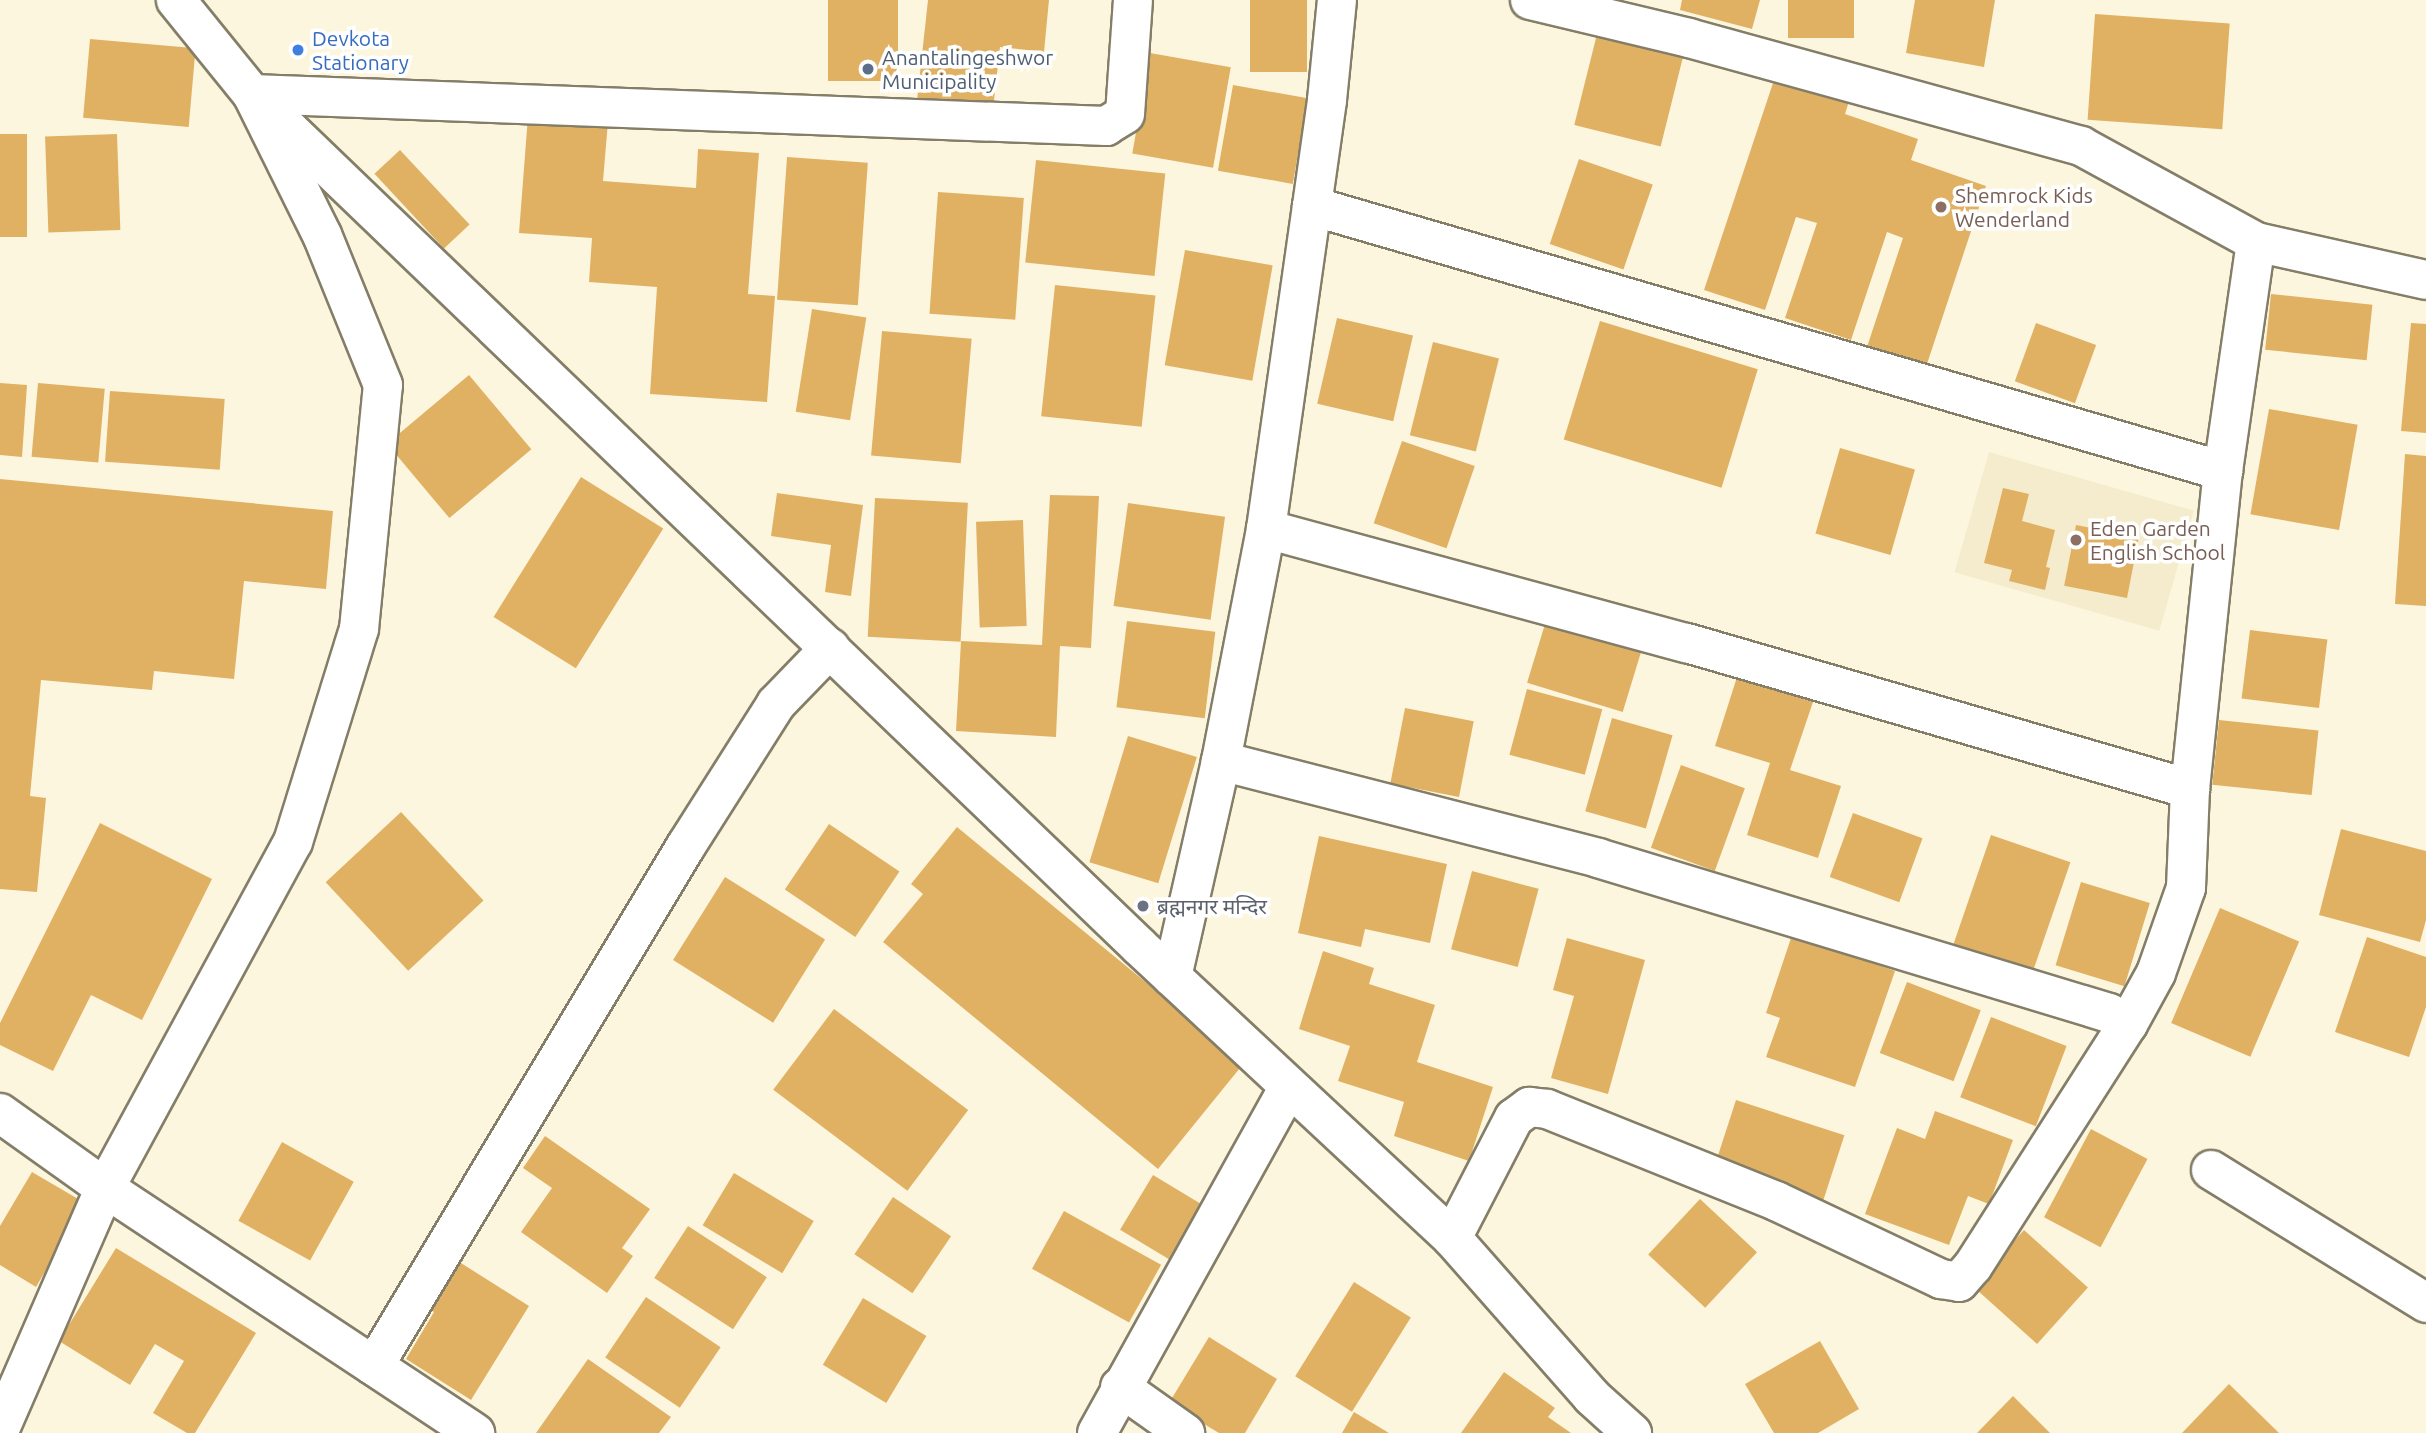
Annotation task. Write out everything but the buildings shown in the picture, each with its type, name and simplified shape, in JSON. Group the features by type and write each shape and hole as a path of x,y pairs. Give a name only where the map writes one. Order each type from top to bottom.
{"street":[{"path":"176,0 251,94 1288,1088 1452,1238 1592,1397 1632,1433"},
{"path":"251,94 1106,126 1125,114 1133,0"},
{"path":"1172,977 1221,761 1266,528 1312,206 1337,0"},
{"path":"1530,0 1689,37 2081,146 2256,242 2426,281"},
{"path":"0,1429 105,1188 293,842 359,629 383,384 322,235 251,94"},
{"path":"1312,206 2223,471"},
{"path":"1452,1238 1514,1118 1529,1107 1547,1109 1764,1196 1941,1279 1959,1282 1973,1266 2128,1024 2156,973 2186,888 2190,789 2223,471 2256,242"},
{"path":"1266,528 1687,643 2190,789"},
{"path":"374,1366 741,759 776,704 830,648"},
{"path":"1221,761 1598,858 2109,1013 2128,1024"},
{"path":"1097,1433 1120,1387 1288,1088"},
{"path":"0,1114 105,1188 475,1433"},
{"path":"2211,1170 2426,1303"},
{"path":"1120,1387 1185,1433"}],"shaded area":[{"name":"Eden Garden English School","path":"1989,452 2194,511 2159,631 1955,572"}],"place":[{"name":"Devkota Stationary","path":"298,50"},
{"name":"Anantalingeshwor Municipality","path":"868,69"},
{"name":"Shemrock Kids Wenderland","path":"1941,207"},
{"name":"Eden Garden English School","path":"2076,540"},
{"name":"ब्रह्मनगर मन्दिर","path":"1143,906"}]}
